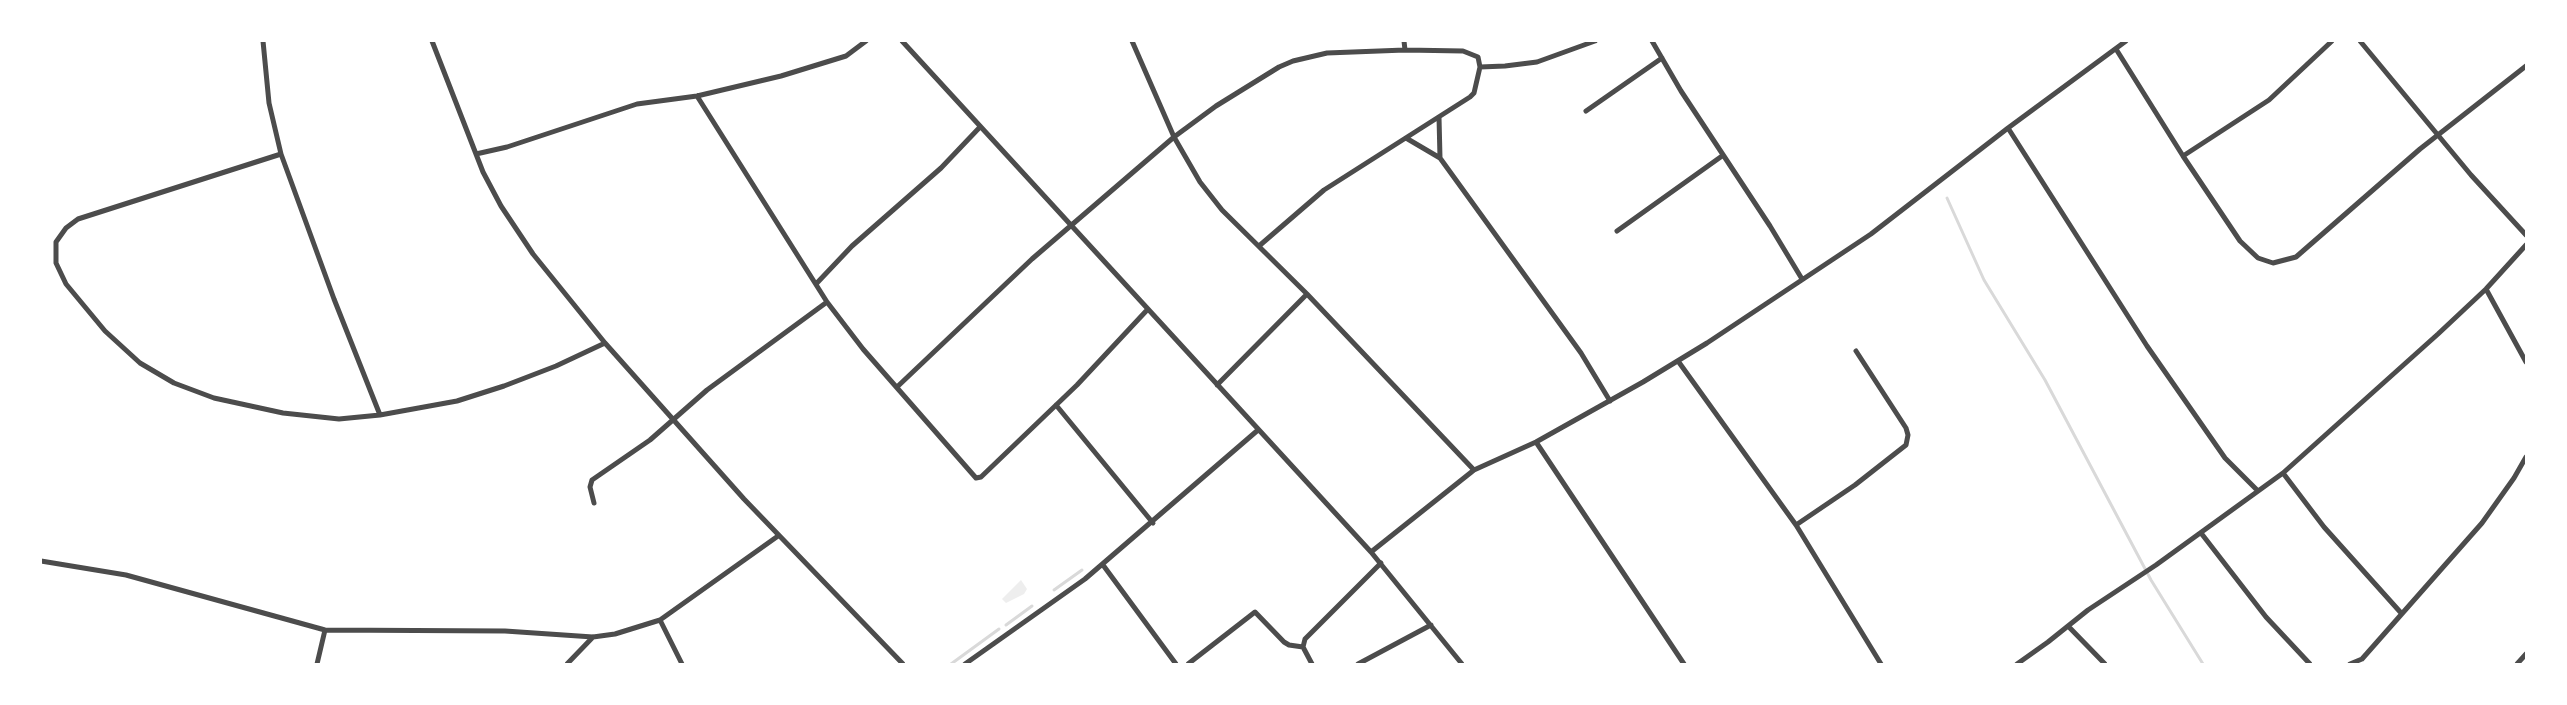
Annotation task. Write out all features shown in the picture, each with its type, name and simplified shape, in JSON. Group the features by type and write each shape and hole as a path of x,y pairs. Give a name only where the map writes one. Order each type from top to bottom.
{"street":[{"path":"263,41 269,103 281,154 327,280 380,415"},
{"path":"432,41 476,154 501,206 516,230 606,343 673,419 778,536 903,664"},
{"path":"476,154 507,147 637,104 738,88 828,62 846,56 866,41"},
{"path":"902,41 1381,563 1462,664"},
{"path":"1132,41 1174,137 1200,182 1222,210 1306,294 1474,470"},
{"path":"1404,41 1405,50"},
{"path":"1480,67 1538,62 1595,41"},
{"path":"1652,41 1722,156 1770,226 1802,279"},
{"path":"1371,552 1474,470 1536,442 1678,362 1878,229 2008,128 2126,41"},
{"path":"2183,156 2269,100 2332,41"},
{"path":"2360,41 2503,212 2526,234"},
{"path":"2116,49 2183,156 2240,240 2258,258 2273,262 2296,258 2438,135 2526,66"},
{"path":"897,387 1071,225 1174,137 1252,82 1293,61 1327,53 1405,50 1468,52 1478,57 1480,67 1473,94 1324,190 1259,246"},
{"path":"1586,111 1662,58"},
{"path":"696,96 827,302 863,349 976,478 981,477 1056,405 1148,309"},
{"path":"1439,117 1440,158"},
{"path":"816,284 852,246 941,168 980,127"},
{"path":"2008,128 2147,346 2225,458 2258,491"},
{"path":"1406,138 1440,158 1581,353 1610,401"},
{"path":"281,154 78,219 66,228 56,242 56,262 66,284 105,331 140,363 174,383 214,398 283,413 339,419 380,415 456,401 504,386 556,366 606,343"},
{"path":"1617,231 1722,156"},
{"path":"2017,664 2283,473 2381,387 2486,289 2526,245"},
{"path":"2486,289 2526,362"},
{"path":"1217,385 1306,294"},
{"path":"594,504 590,487 592,480 650,440 707,390 827,302"},
{"path":"1796,525 1855,485 1906,445 1908,435 1906,428 1856,351"},
{"path":"1678,362 1796,525 1881,664"},
{"path":"1056,405 1153,523"},
{"path":"965,664 1103,565 1258,430"},
{"path":"1536,442 1684,664"},
{"path":"2350,664 2361,661 2482,523 2514,478 2526,457"},
{"path":"2283,473 2324,527 2402,614"},
{"path":"2201,533 2266,617 2310,664"},
{"path":"41,562 126,575 325,630 469,630 592,637 615,634 660,620 778,536"},
{"path":"1303,647 1309,634 1381,563"},
{"path":"1103,565 1176,664"},
{"path":"1188,664 1255,612 1284,642 1289,645 1303,647"},
{"path":"660,620 682,664"},
{"path":"1358,664 1431,625"},
{"path":"2068,626 2105,664"},
{"path":"317,664 325,630"},
{"path":"567,664 592,637"},
{"path":"1303,647 1312,664"},
{"path":"2517,664 2526,654"}],"shaded area":[{"path":"1021,580 1027,589 1024,594 1006,603 1002,599"}],"waterway":[{"path":"1947,198 1984,280 2045,380 2151,580 2203,664"},
{"path":"1054,590 1082,570"},
{"path":"1006,625 1032,606"},
{"path":"951,664 999,629"}]}
